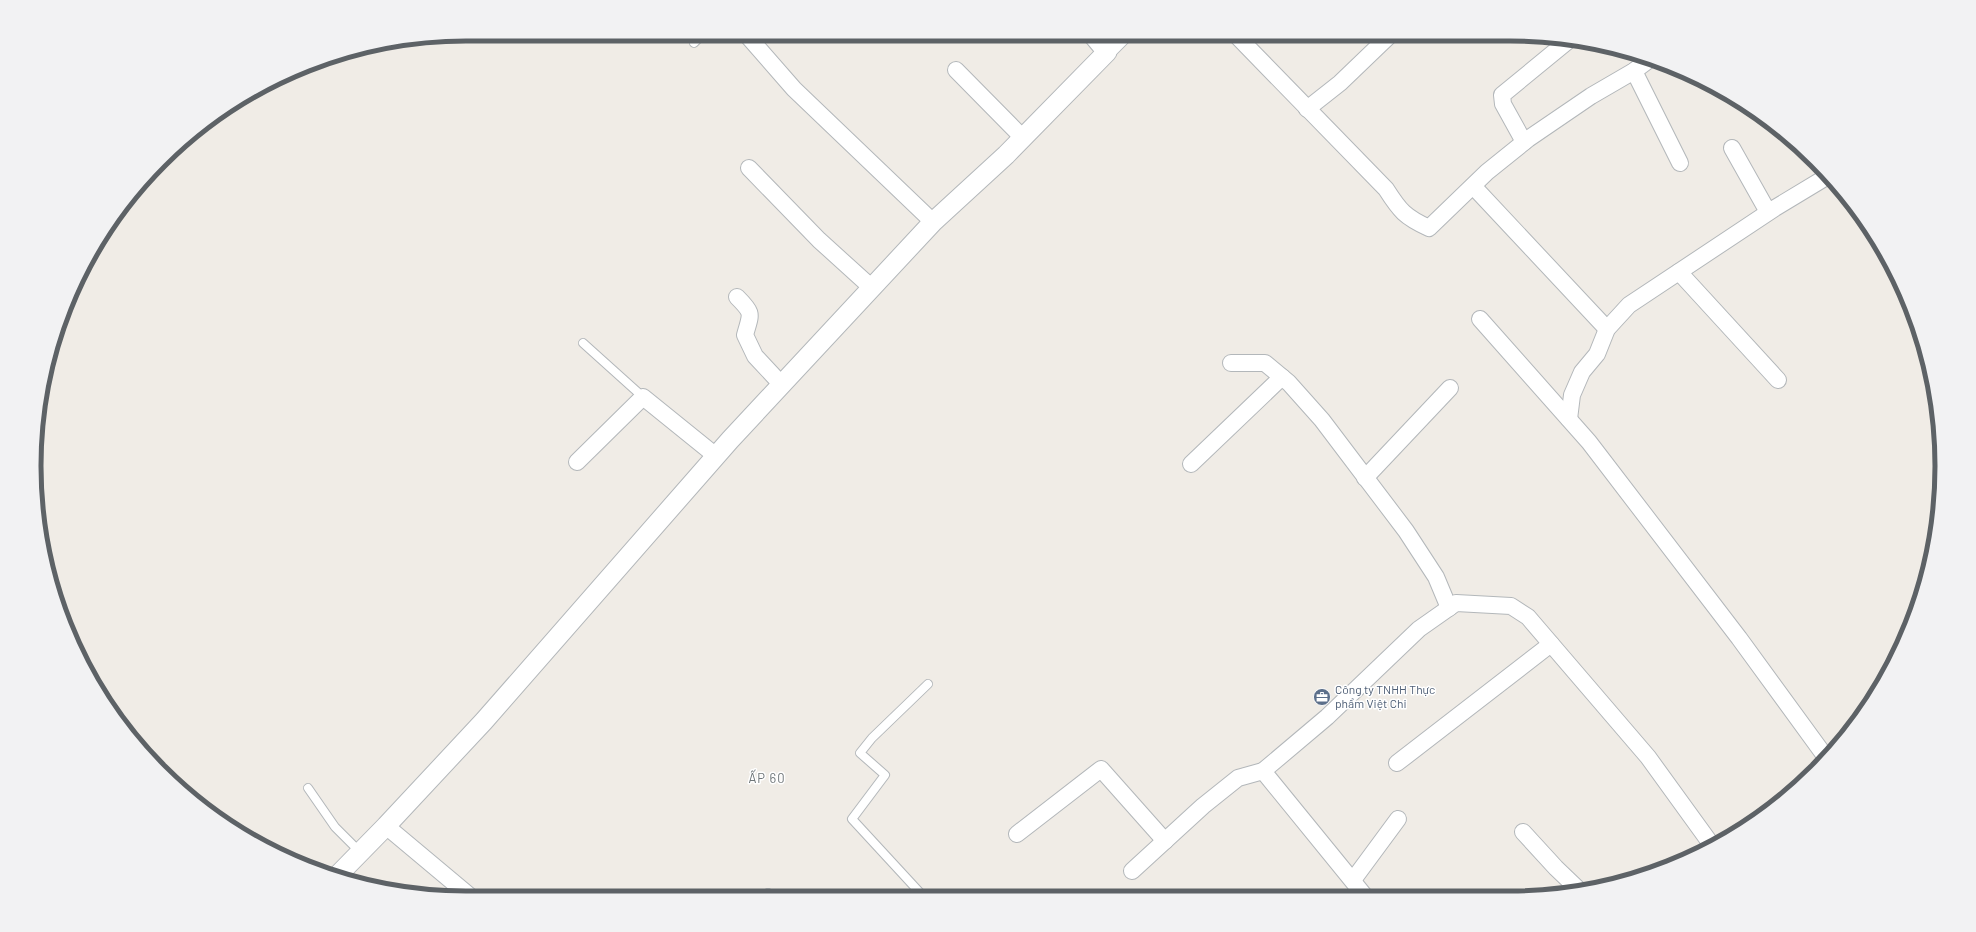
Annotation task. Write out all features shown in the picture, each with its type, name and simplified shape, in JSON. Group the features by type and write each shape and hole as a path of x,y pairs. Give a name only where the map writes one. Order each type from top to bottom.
{"street":[{"path":"752,41 794,89 933,222"},
{"path":"1098,41 1107,52"},
{"path":"341,872 386,826 489,715 716,456 933,222 1023,138 1118,41"},
{"path":"1242,41 1386,189 1396,205 1410,219 1428,228 1473,186 1524,142 1591,96 1634,71 1644,63"},
{"path":"1307,109 1340,83 1384,41"},
{"path":"1524,142 1502,101 1502,95 1562,45"},
{"path":"956,70 1023,138"},
{"path":"1634,71 1680,163"},
{"path":"1732,148 1768,212"},
{"path":"749,168 819,240 872,288"},
{"path":"1569,419 1572,395 1579,378 1597,354 1608,329 1629,305 1768,212 1823,179"},
{"path":"1473,186 1608,329"},
{"path":"1679,272 1778,380"},
{"path":"737,297 750,314 751,320 745,335 755,356 782,385"},
{"path":"1480,319 1589,442 1739,638 1823,754"},
{"path":"1231,363 1265,363 1282,377 1322,420 1418,550 1436,577 1449,608"},
{"path":"1191,464 1282,377"},
{"path":"1365,478 1450,388"},
{"path":"577,462 643,397 716,456"},
{"path":"1132,871 1203,806 1238,778 1263,771 1328,716 1419,629 1456,603 1511,606 1528,617 1648,757 1709,841"},
{"path":"1397,763 1551,644"},
{"path":"1017,834 1101,769 1165,841"},
{"path":"1263,771 1361,891"},
{"path":"1353,880 1398,819"},
{"path":"386,826 464,891"},
{"path":"1523,832 1574,886"}],"lane":[{"path":"583,343 643,397"},
{"path":"916,891 852,819 885,775 860,753 872,738 928,684"},
{"path":"308,788 335,827 360,852"}],"place":[{"name":"Công ty TNHH Thực phẩm Việt Chi","path":"1322,697"}],"district":[{"name":"ẤP 60","path":"767,778"}]}
